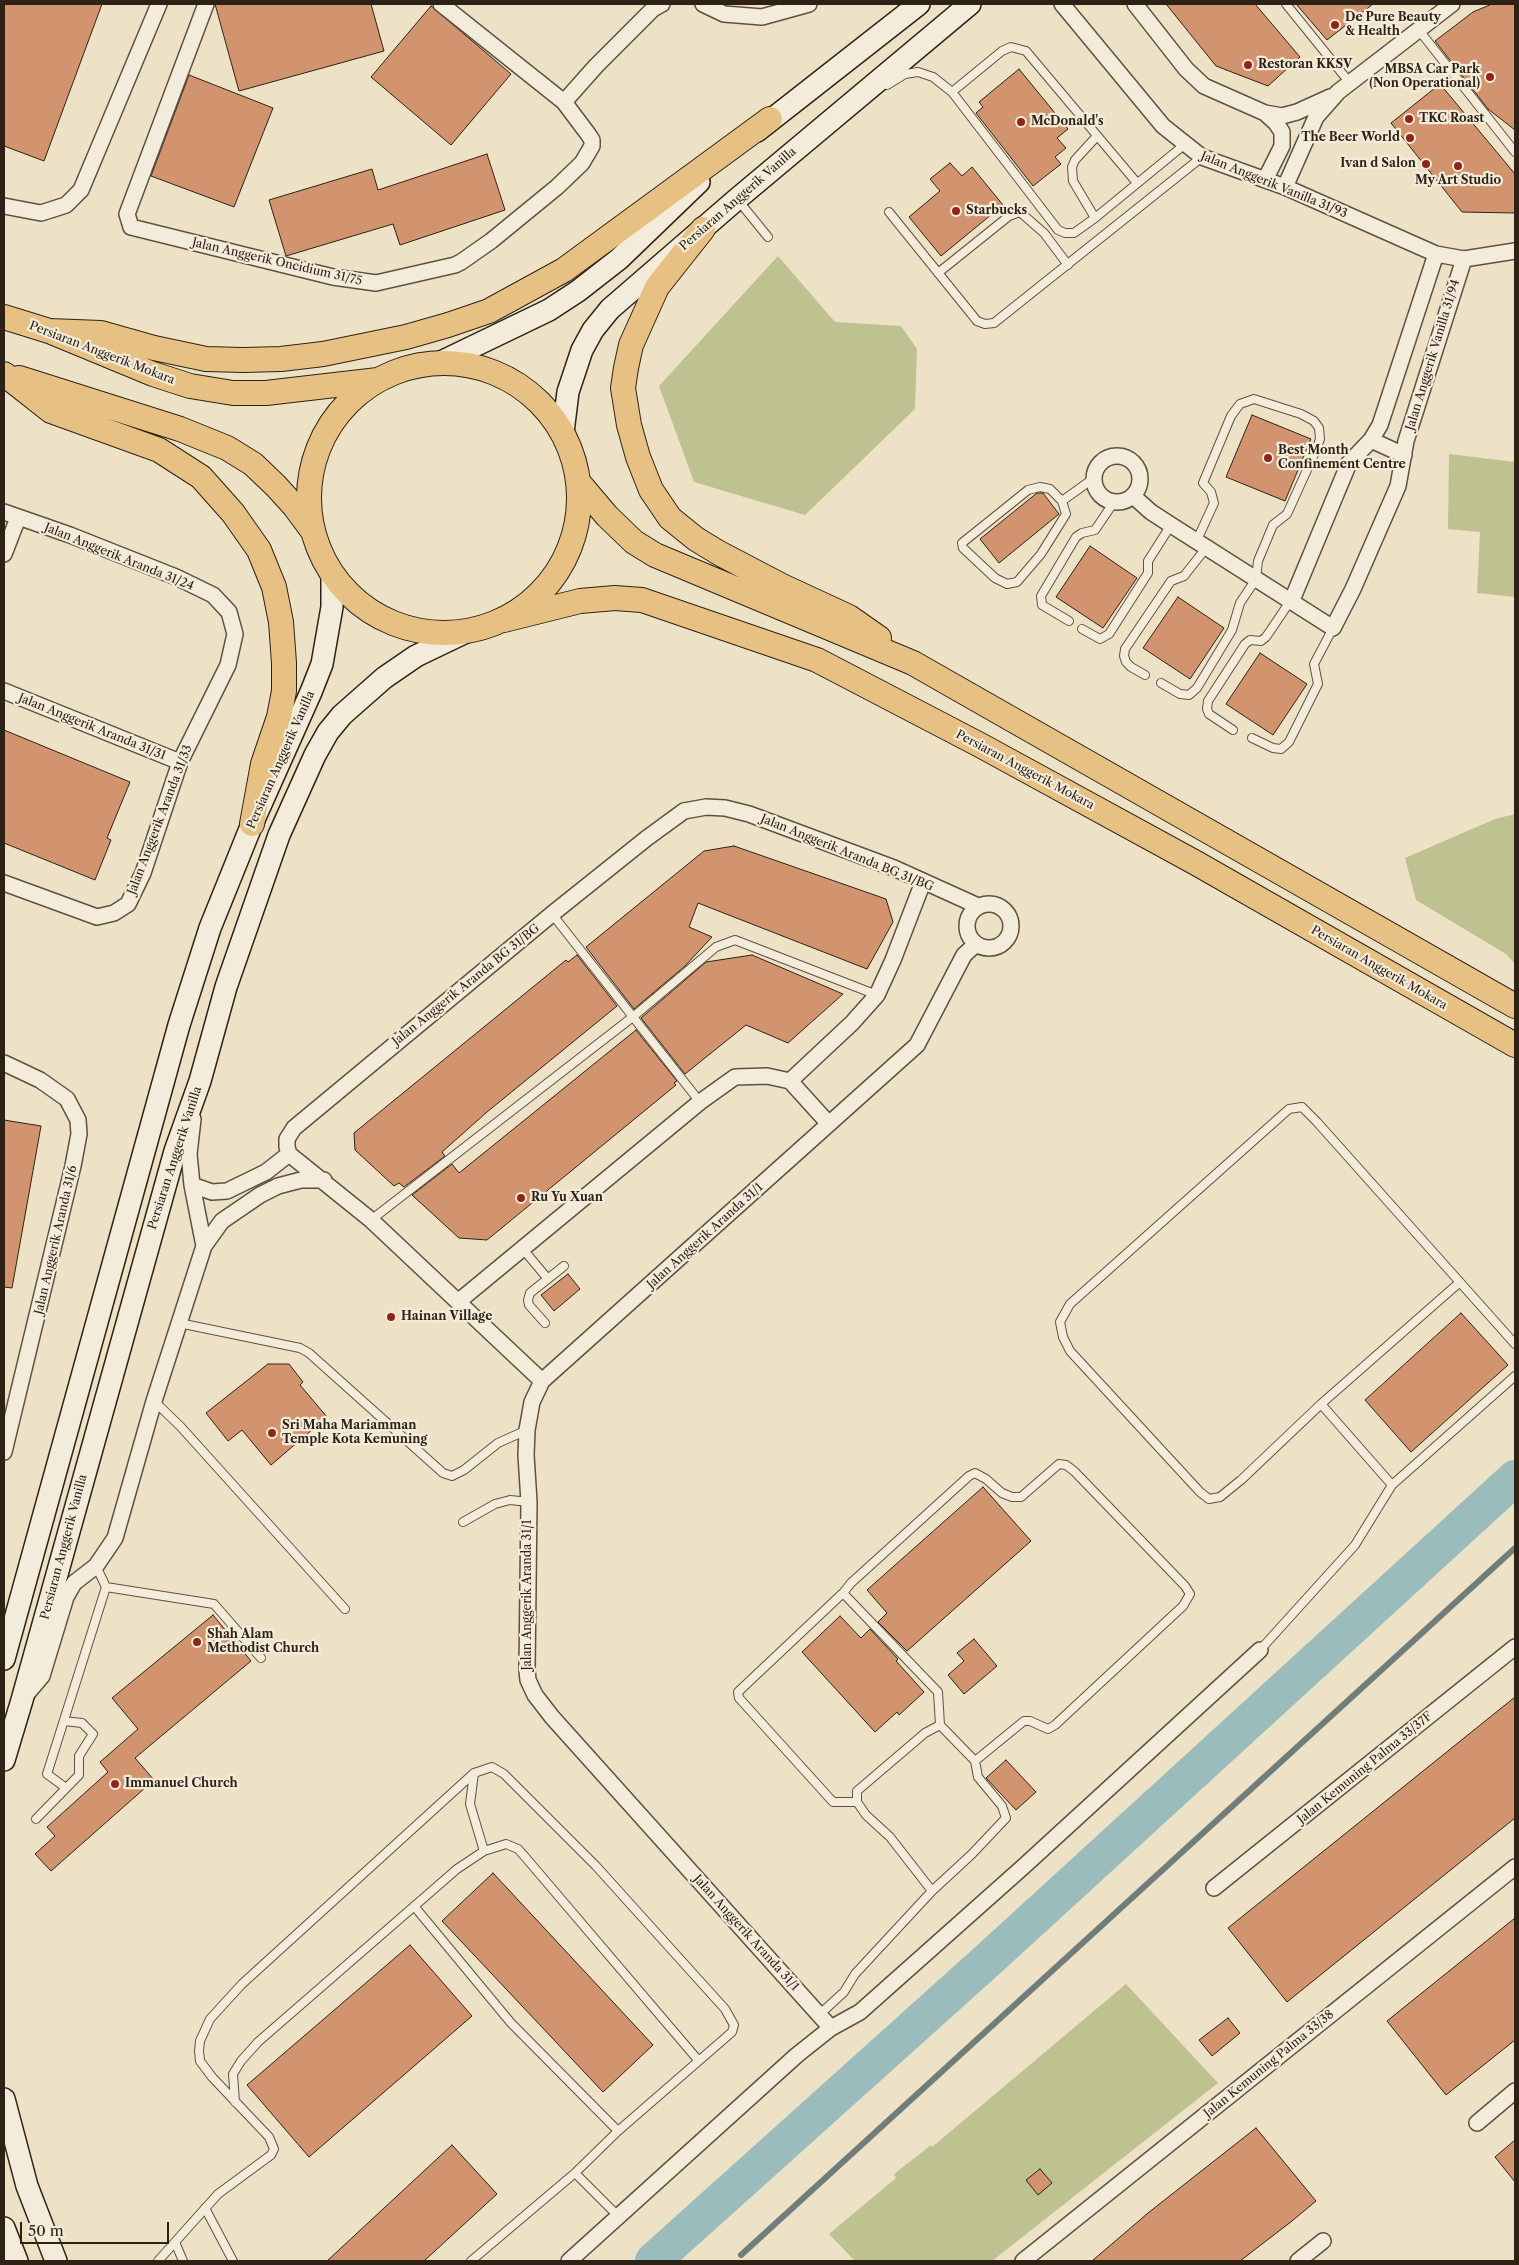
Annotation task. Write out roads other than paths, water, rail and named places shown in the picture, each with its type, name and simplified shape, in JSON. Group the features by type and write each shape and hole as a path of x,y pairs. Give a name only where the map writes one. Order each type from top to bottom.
{"main road":[{"path":"49,331 101,333 154,348 206,358 243,360 282,359 323,354 406,337 440,328 489,311 564,270 770,119 919,4"},
{"name":"Persiaran Anggerik Vanilla","path":"563,432 568,392 582,350 593,330 610,308 970,4"},
{"path":"439,363 476,366 511,380 541,402 563,432 576,466 579,483 580,512 573,541 561,567 543,590 521,610 504,620 466,632 446,634 414,631 384,620 357,603 332,578 318,548 313,531 309,502 311,473 320,445 341,412 354,397 378,380 398,372 439,363 549,310 578,291 619,258 665,212 770,119"},
{"path":"703,229 657,288 641,320 628,361 623,388 628,425 638,456 651,490 670,518 696,539 719,554 849,617 913,663 1515,1006"},
{"name":"Persiaran Anggerik Mokara","path":"4,317 49,331 153,374 190,386 233,393 266,393 378,380"},
{"path":"4,373 180,429 227,448 253,464 276,486 295,506 313,531"},
{"path":"4,373 51,410 159,450 200,477 233,513 258,550 274,587 281,622 284,691 279,717 263,764 252,824"},
{"path":"579,483 607,516 634,542 655,555 913,663"},
{"name":"Persiaran Anggerik Vanilla","path":"4,1659 178,1024 210,928 252,824 322,664 331,616 332,578"},
{"name":"Persiaran Anggerik Mokara","path":"504,620 580,602 615,598 642,600 817,660 980,745 1196,863 1515,1045"},
{"name":"Persiaran Anggerik Vanilla","path":"5,1749 22,1700 175,1151 200,1081 226,987 279,835 328,732 358,699 416,656 466,632"},
{"path":"4,2099 27,2186 56,2261"},
{"path":"4,2228 17,2261"}],"street":[{"path":"4,206 42,213 66,205 81,190 159,4"},
{"name":"Jalan Anggerik Oncidium 31/75","path":"206,4 127,214 131,227 353,281 385,282 455,265 491,241 571,174 587,156 592,140 568,98 441,4"},
{"path":"568,98 596,66 653,10 662,4"},
{"path":"703,4 762,17 809,4"},
{"name":"Jalan Anggerik Vanilla 31/93","path":"1062,4 1163,126 1184,145 1202,157 1285,187 1436,254 1464,259 1515,251"},
{"path":"1135,4 1186,69 1204,86 1265,113 1282,116 1297,112 1344,88"},
{"path":"1285,187 1316,118 1344,88 1418,28 1452,4"},
{"path":"1265,113 1276,123 1282,132 1282,146 1265,180"},
{"path":"1292,600 1349,463 1371,440 1380,425 1436,254"},
{"name":"Jalan Anggerik Vanilla 31/94","path":"1333,628 1353,589 1398,486 1406,441 1464,259"},
{"path":"1371,440 1404,455"},
{"path":"1118,455 1127,458 1140,470 1141,480 1139,488 1133,496 1128,500 1114,502 1108,500 1097,491 1094,478 1096,469 1101,462 1109,457 1118,455"},
{"path":"1133,496 1151,512 1292,600 1333,628"},
{"name":"Jalan Anggerik Aranda 31/24","path":"4,512 70,535 176,577 213,595 229,612"},
{"path":"4,554 18,518"},
{"name":"Jalan Anggerik Aranda 31/33","path":"4,883 97,916 114,913 128,904 143,873 180,762 228,665 234,634 229,612"},
{"name":"Jalan Anggerik Aranda 31/31","path":"4,691 180,762"},
{"name":"Jalan Anggerik Aranda BG 31/BG","path":"290,1154 287,1140 294,1128 307,1115 552,914 684,811 725,808 750,814 894,868 978,906"},
{"path":"790,1081 852,1023 877,995 893,960 923,882"},
{"path":"985,904 999,906 1005,910 1011,923 1008,937 997,946 990,948 976,944 967,932 967,924 972,911 978,906 985,904"},
{"name":"Jalan Anggerik Aranda 31/1","path":"832,2028 731,1918 534,1695 528,1680 527,1670 529,1502 526,1455 527,1430 532,1402 542,1381 917,1045 964,955 976,944"},
{"name":"Jalan Anggerik Aranda 31/6","path":"4,1063 40,1080 67,1099 78,1120 79,1134 74,1166 4,1452"},
{"path":"459,1301 700,1102 735,1077 768,1076 790,1081 829,1124"},
{"path":"200,1081 189,1154 192,1186 204,1246"},
{"path":"192,1186 212,1192 227,1191 266,1172 290,1154 371,1220 542,1381"},
{"path":"22,1700 42,1676 66,1597 74,1583 96,1566 115,1538 154,1401 204,1246 222,1221 260,1195 278,1186 301,1180 324,1180"},
{"name":"Jalan Kemuning Palma 33/37F","path":"1214,1888 1515,1647"},
{"path":"569,2261 798,2054 832,2028 860,2012 1023,1867 1260,1650"},
{"name":"Jalan Kemuning Palma 33/38","path":"1023,2261 1515,1867"},
{"path":"1477,2123 1515,2091"},
{"path":"1298,2261 1323,2241"}],"lane":[{"path":"1286,4 1344,88"},
{"path":"1418,28 1515,152"},
{"path":"952,92 1002,51 1011,47 1026,51 1137,183"},
{"path":"837,115 906,74 918,72 933,78 952,92 1058,230 1065,234 1074,232 1095,218 1184,145"},
{"path":"1095,218 1074,181 1072,168 1075,160 1097,136"},
{"path":"889,212 977,321 985,324 994,323 1202,157"},
{"path":"737,199 768,236"},
{"path":"938,273 1010,216 1020,212 1044,234 1068,265"},
{"path":"1145,675 1126,662 1124,649 1171,581 1184,576 1202,544 1214,503 1211,492 1203,483 1231,416 1240,404 1254,398 1301,414 1314,421 1319,428 1320,439 1286,514 1273,525 1258,561 1256,579 1240,604 1232,630 1197,688 1189,695 1180,694 1161,683"},
{"path":"1062,501 1094,478"},
{"path":"1040,487 1050,490 1062,501 1066,514 1041,554 1017,582 1007,584 995,578 963,548 962,543 1028,490 1040,487"},
{"path":"1069,621 1045,607 1040,600 1041,596 1076,538 1082,533 1095,530 1114,502"},
{"path":"1082,629 1100,639 1109,634 1148,573 1148,561 1171,525"},
{"path":"1233,730 1209,714 1207,709 1208,701 1245,644 1250,640 1261,641 1266,637 1292,600"},
{"path":"1252,738 1272,748 1281,748 1289,742 1318,684 1314,664 1333,628"},
{"path":"552,914 700,1102"},
{"path":"371,1220 634,1016 716,947 735,940 877,995"},
{"path":"1460,1282 1321,1404 1242,1480 1220,1497 1209,1498 1200,1492 1070,1351 1063,1337 1060,1322 1070,1304 1281,1116 1289,1109 1302,1107 1460,1282 1515,1344"},
{"path":"522,1248 548,1279"},
{"path":"545,1323 529,1305 530,1293 564,1266"},
{"path":"179,1323 300,1348 309,1353 443,1473 452,1476 498,1443 527,1430"},
{"path":"1260,1650 1355,1545 1392,1485 1515,1376"},
{"path":"154,1401 180,1426 345,1609"},
{"path":"1321,1404 1392,1485"},
{"path":"856,1802 833,1802 739,1698 738,1692 843,1594 851,1582 969,1476 975,1473 986,1479 1002,1493 1012,1497 1021,1497 1059,1464 1066,1465 1185,1586 1190,1594 1183,1606 1055,1725 1048,1729 1030,1721 1024,1721 975,1761"},
{"path":"463,1522 495,1504 510,1500 529,1502"},
{"path":"66,1788 47,1774 106,1587 96,1566"},
{"path":"106,1587 214,1604 261,1658"},
{"path":"820,2014 844,1992 855,1974 932,1892 1006,1818 1002,1806 978,1777 975,1761 940,1724 938,1692 843,1594"},
{"path":"36,1819 79,1775 79,1756 93,1734 82,1723 64,1721"},
{"path":"932,1892 890,1837 866,1815 856,1802 858,1792 925,1733 940,1724"},
{"path":"158,2261 218,2194 271,2155 274,2150 269,2138 212,2078 200,2061 200,2041 210,2019 242,1984 474,1773 492,1767 504,1774 596,1866 725,2009 734,2025 732,2032 472,2261"},
{"path":"474,1773 470,1804 484,1851"},
{"path":"235,2102 234,2074 241,2061 258,2042 457,1869 484,1851 506,1844 518,1849 698,2060"},
{"path":"414,1906 511,2023 618,2131"},
{"path":"575,2172 619,2217"},
{"path":"205,2208 233,2261"},
{"path":"175,2242 183,2261"}],"waterway":[{"path":"653,2261 989,1959 1515,1478"},
{"path":"741,2255 1515,1548"}],"place":[{"name":"De Pure Beauty & Health","path":"1335,25"},
{"name":"Restoran KKSV","path":"1248,65"},
{"name":"MBSA Car Park (Non Operational)","path":"1490,77"},
{"name":"TKC Roast","path":"1409,119"},
{"name":"McDonald's","path":"1021,122"},
{"name":"The Beer World","path":"1410,138"},
{"name":"Ivan d Salon","path":"1426,164"},
{"name":"My Art Studio","path":"1458,166"},
{"name":"Starbucks","path":"956,211"},
{"name":"Best Month Confinement Centre","path":"1268,458"},
{"name":"Ru Yu Xuan","path":"521,1198"},
{"name":"Hainan Village","path":"391,1317"},
{"name":"Sri Maha Mariamman Temple Kota Kemuning","path":"272,1433"},
{"name":"Shah Alam Methodist Church","path":"197,1642"},
{"name":"Immanuel Church","path":"115,1784"}]}
